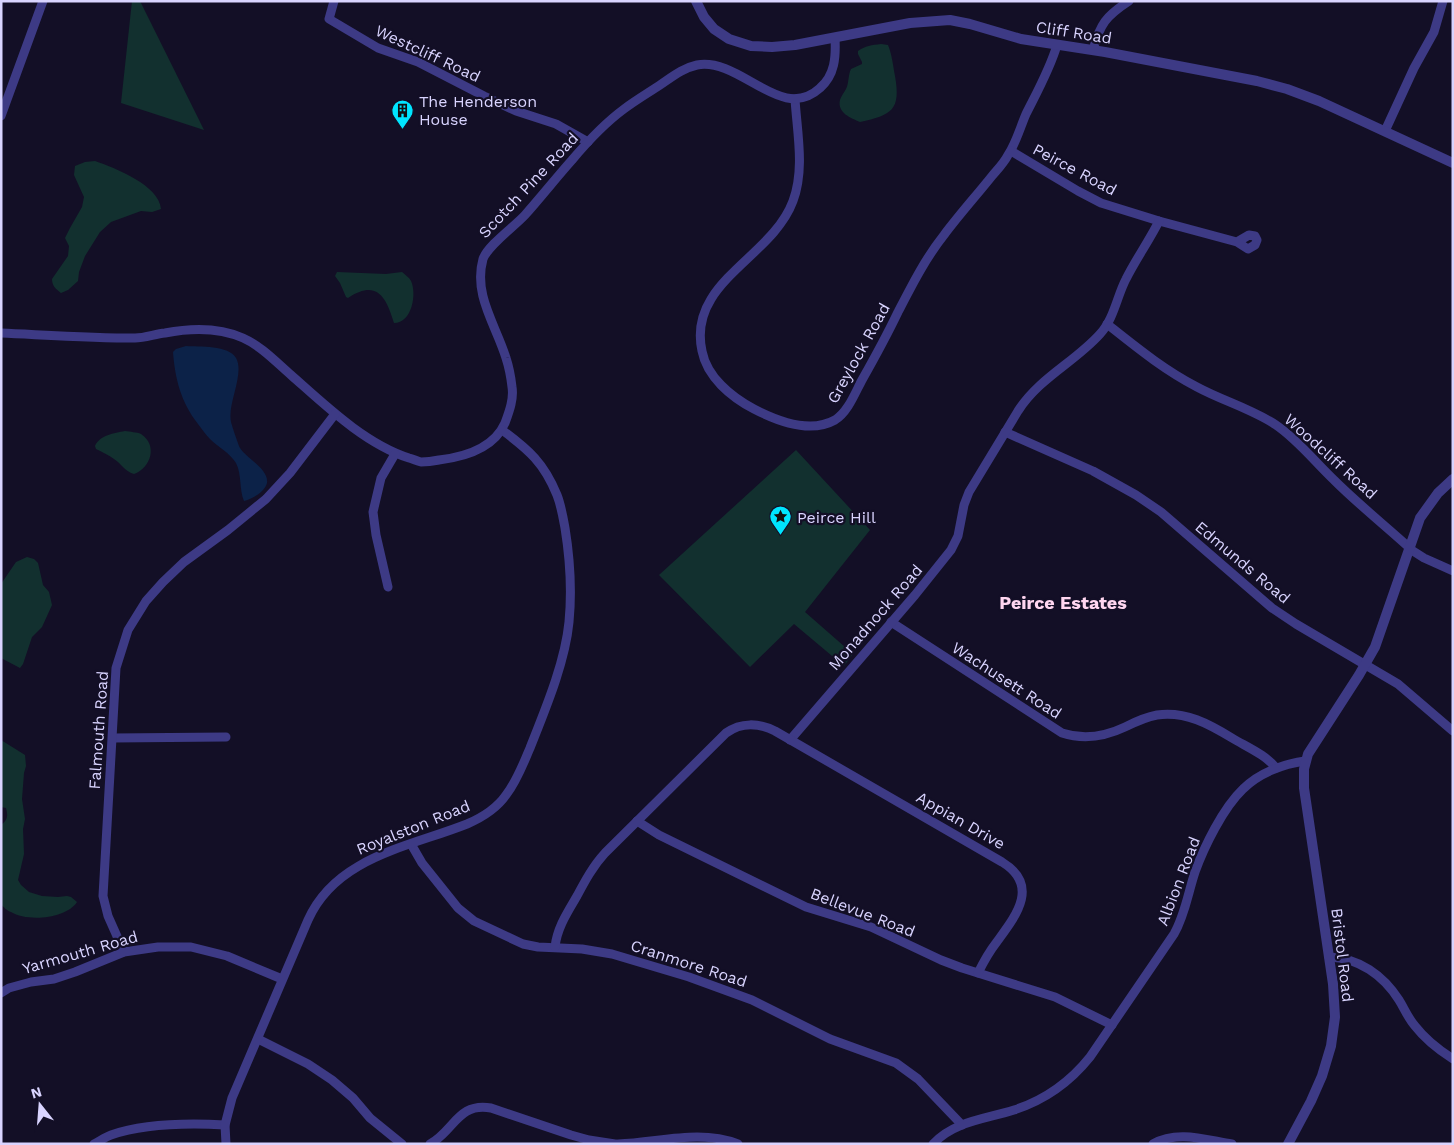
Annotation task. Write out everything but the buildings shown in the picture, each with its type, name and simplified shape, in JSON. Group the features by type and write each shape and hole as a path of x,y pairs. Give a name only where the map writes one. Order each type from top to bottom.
{"street":[{"path":"1,116 43,1"},
{"name":"Westcliff Road","path":"334,1 330,19 378,48 418,62 484,96 516,111 556,124 588,142"},
{"name":"Cliff Road","path":"696,1 704,17 714,29 729,39 758,47 780,47 910,23 950,20 1014,37 1230,76 1280,87 1319,101 1453,163"},
{"path":"1093,50 1104,21 1129,1"},
{"path":"1385,131 1414,68 1432,36 1443,1"},
{"path":"795,99 814,94 826,82 834,66 836,53 835,38"},
{"name":"Peirce Road","path":"1057,45 1011,151 1096,200 1114,208 1237,242"},
{"name":"Scotch Pine Road","path":"502,430 513,390 506,357 490,321 480,282 482,261 486,252 523,218 588,142 625,108 680,72 699,65 722,67 733,71 776,95 795,99"},
{"name":"Greylock Road","path":"795,99 800,167 794,200 788,213 776,230 713,294 702,316 700,334 702,352 715,378 745,404 782,421 812,427 825,424 844,412 884,341 923,265 944,235 1011,151"},
{"name":"Monadnock Road","path":"790,740 915,595 955,544 960,532 963,509 968,496 1023,403 1035,390 1095,339 1107,324 1126,278 1159,221"},
{"name":"Woodcliff Road","path":"1107,324 1176,376 1199,389 1269,421 1286,432 1347,493 1410,548 1424,558 1453,570"},
{"path":"1,333 140,338 199,328 242,337 261,348 335,414 368,438 395,454 421,462 462,456 485,446 502,430"},
{"name":"Falmouth Road","path":"124,952 108,916 104,896 116,668 128,630 146,602 184,562 266,500 290,473 335,414"},
{"name":"Royalston Road","path":"226,1144 225,1126 232,1098 282,979 318,901 343,875 364,862 477,819 505,797 515,781 536,733 565,649 571,587 569,552 562,511 544,470 526,448 502,430"},
{"name":"Edmunds Road","path":"1005,432 1093,471 1130,490 1161,512 1272,608 1398,684 1453,731"},
{"path":"388,587 376,535 373,512 381,478 395,454"},
{"path":"1305,761 1313,745 1366,664 1377,642 1416,527 1438,493 1453,479"},
{"name":"Wachusett Road","path":"891,622 1062,733 1083,737 1101,736 1150,716 1180,715 1196,719 1211,726 1266,758 1276,768"},
{"path":"555,947 561,923 594,866 613,844 732,729 746,725 761,725 772,729 790,740"},
{"path":"112,738 226,737"},
{"name":"Appian Drive","path":"790,740 995,857 1009,866 1014,872 1021,888 1022,898 1019,908 978,973"},
{"name":"Albion Road","path":"933,1144 944,1134 962,1125 1022,1107 1059,1088 1079,1070 1177,930 1200,861 1213,833 1237,796 1246,786 1276,768 1305,761"},
{"name":"Bristol Road","path":"1288,1144 1322,1076 1330,1052 1335,1004 1304,788 1305,761"},
{"name":"Bellevue Road","path":"637,821 659,835 806,907 871,928 948,963 1055,997 1112,1025"},
{"name":"Cranmore Road","path":"411,844 422,863 439,885 469,918 523,944 538,947 596,951 627,957 734,992 830,1039 896,1063 918,1079 962,1125"},
{"name":"Yarmouth Road","path":"1,993 8,988 54,979 75,972 124,952 158,947 191,947 227,956 282,979"},
{"path":"1329,957 1348,959 1371,970 1383,980 1397,997 1413,1024 1423,1035 1453,1059"},
{"path":"258,1039 308,1064 332,1080 354,1098 370,1118 402,1144"},
{"path":"430,1144 464,1113 478,1107 490,1108 569,1139 616,1144 697,1136 720,1138 738,1144"},
{"path":"94,1144 110,1135 136,1128 199,1124 225,1126"},
{"path":"1153,1144 1176,1136 1232,1144"}],"green space":[{"path":"132,1 140,1 204,130 121,103"},
{"path":"888,45 897,87 897,97 892,109 887,113 880,117 860,122 843,112 840,100 847,87 851,69 862,64 858,51 869,46"},
{"path":"95,161 124,173 145,185 153,192 161,209 152,212 141,211 111,222 100,232 85,256 78,281 68,290 61,293 56,289 52,279 68,256 69,246 65,238 82,207 84,197 74,175 75,166"},
{"path":"337,272 386,274 402,272 410,280 413,287 412,307 409,313 400,322 394,323 388,305 379,294 366,290 348,298 346,297 335,276"},
{"path":"125,431 141,434 146,439 151,450 145,467 134,474 117,461 96,449 95,446 104,437"},
{"name":"Peirce Hill","path":"796,450 870,530 805,612 853,654 844,666 794,624 750,667 659,575"},
{"path":"27,557 34,559 38,563 43,585 49,592 52,605 42,627 32,637 20,668 1,658 1,584 16,562"},
{"path":"1,740 25,755 26,766 22,799 25,819 23,829 24,854 18,880 29,892 42,896 67,896 77,902 72,908 56,915 36,918 27,917 18,915 1,905 1,825 7,815 6,808 1,807"}],"water":[{"path":"186,346 221,349 236,358 238,372 231,407 231,422 240,448 261,468 267,478 264,489 251,499 244,501 236,463 231,456 207,436 192,416 183,399 175,372 173,352"}],"place":[{"name":"The Henderson House","path":"403,129"},
{"name":"Peirce Hill","path":"781,536"}],"district":[{"name":"Peirce Estates","path":"1063,603"}]}
